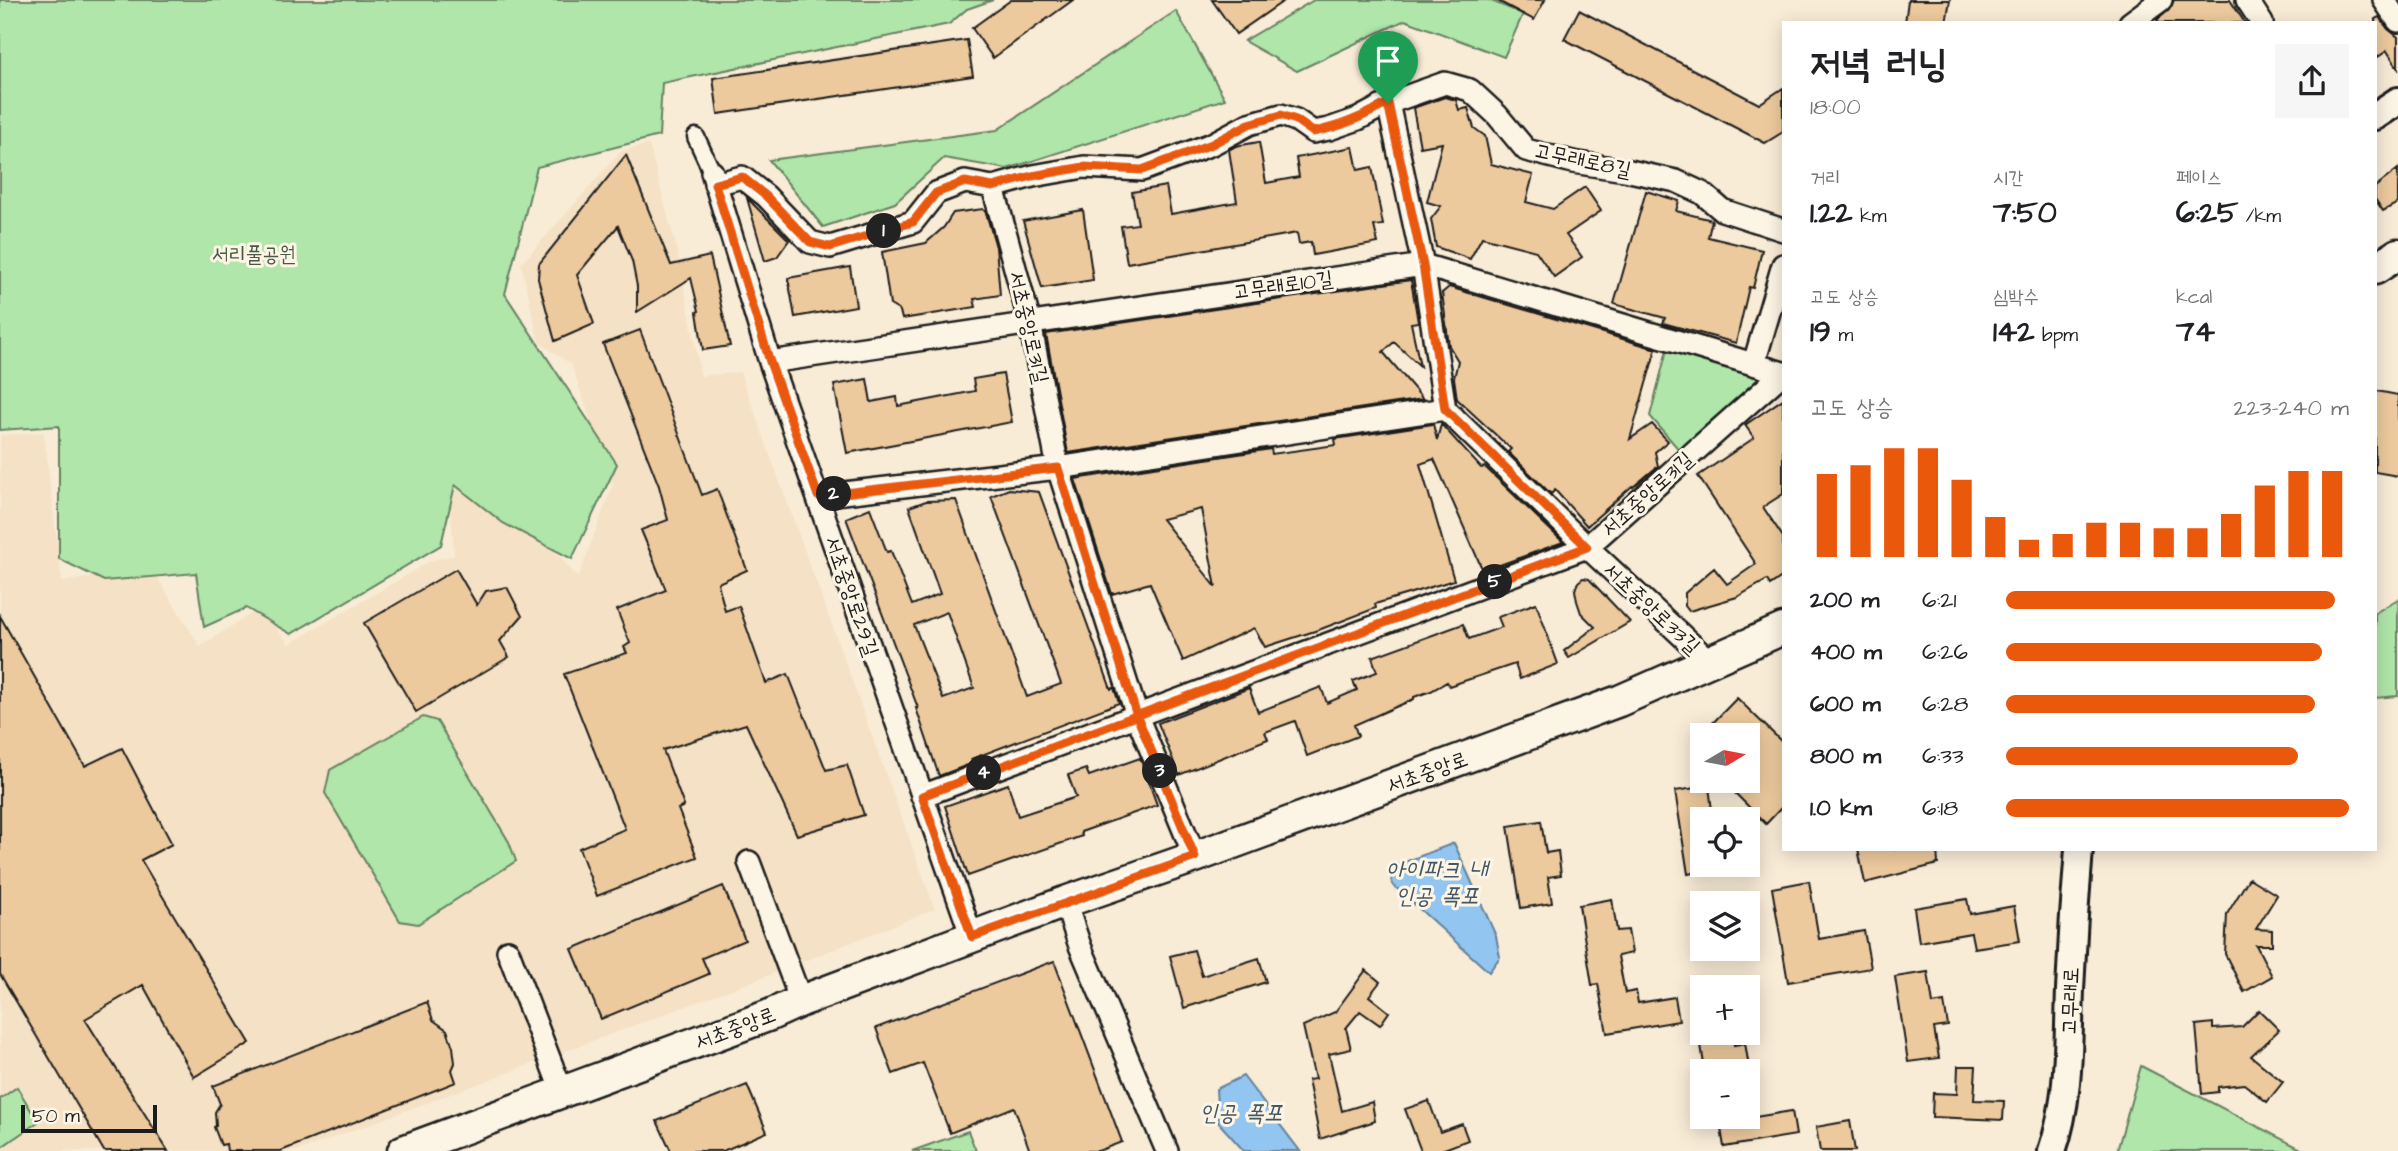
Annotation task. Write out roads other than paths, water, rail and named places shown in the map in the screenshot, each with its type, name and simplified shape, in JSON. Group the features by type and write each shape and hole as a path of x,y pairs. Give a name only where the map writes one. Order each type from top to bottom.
{"main road":[{"path":"2377,268 2398,254"},
{"name":"서초중앙로","path":"403,1151 1065,902 1619,701 1782,629"}],"street":[{"path":"2133,21 2161,0"},
{"path":"2247,0 2261,21"},
{"path":"2384,0 2398,21"},
{"name":"고무래로8길","path":"713,178 742,177 766,196 810,242 830,247 913,222 936,193 965,182 993,187 1032,176 1084,167 1142,170 1212,144 1249,124 1281,115 1296,120 1313,132 1329,129 1358,119 1388,103 1446,83 1470,90 1497,115 1527,150 1573,162 1675,181 1702,193 1722,210 1782,230"},
{"path":"2377,115 2398,101"},
{"path":"818,496 1058,468 1445,409 1423,265 1388,103"},
{"path":"696,137 713,178"},
{"name":"서초중앙로29길","path":"713,178 770,362 972,937"},
{"name":"서초중앙로31길","path":"993,187 1031,323 1058,468 1137,716 1195,857"},
{"name":"고무래로10길","path":"770,362 1423,265 1782,373"},
{"path":"1754,363 1782,268"},
{"name":"서초중앙로31길","path":"922,796 1587,547 1782,374"},
{"name":"서초중앙로33길","path":"1445,409 1709,661"},
{"name":"고무래로","path":"2052,1151 2060,1126 2067,1077 2078,851"},
{"path":"749,862 801,1001"},
{"path":"1065,902 1080,946 1167,1151"},
{"path":"508,951 562,1091"}],"water":[{"name":"아이파크 내 인공 폭포","path":"1454,843 1496,936 1500,957 1489,972 1393,885 1389,868"},
{"name":"인공 폭포","path":"1243,1076 1300,1151 1244,1151 1218,1122 1216,1089"}],"park label":[{"name":"서리풀공원","path":"254,254"}]}
